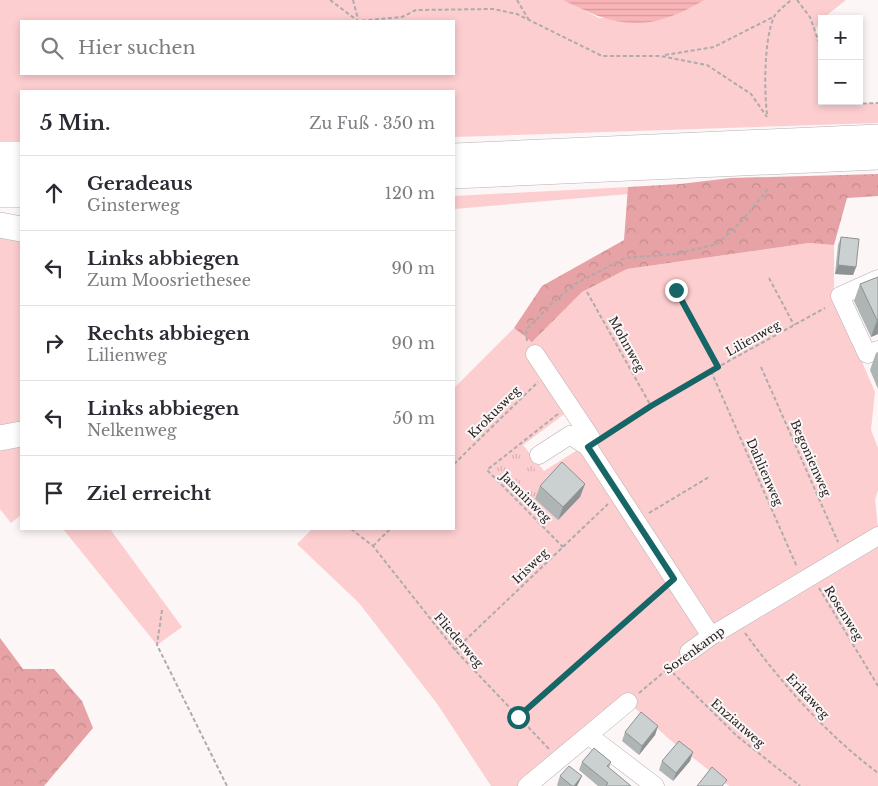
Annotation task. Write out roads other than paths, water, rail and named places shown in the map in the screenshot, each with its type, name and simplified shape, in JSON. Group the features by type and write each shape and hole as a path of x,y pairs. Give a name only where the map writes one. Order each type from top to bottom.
{"highway":[{"path":"455,156 878,137"},
{"path":"0,154 20,154"},
{"path":"455,176 878,157"},
{"path":"0,175 20,175"},
{"path":"0,195 20,194"},
{"path":"0,224 20,228"},
{"path":"0,430 20,427"},
{"path":"0,438 20,434"}],"street":[{"path":"878,279 840,296 867,354 878,350"},
{"path":"536,354 591,438 588,447"},
{"path":"539,455 570,435 588,447 711,636"},
{"name":"Sorenkamp","path":"689,652 736,620 878,536"},
{"path":"527,786 628,702"},
{"path":"588,735 655,786"}]}
